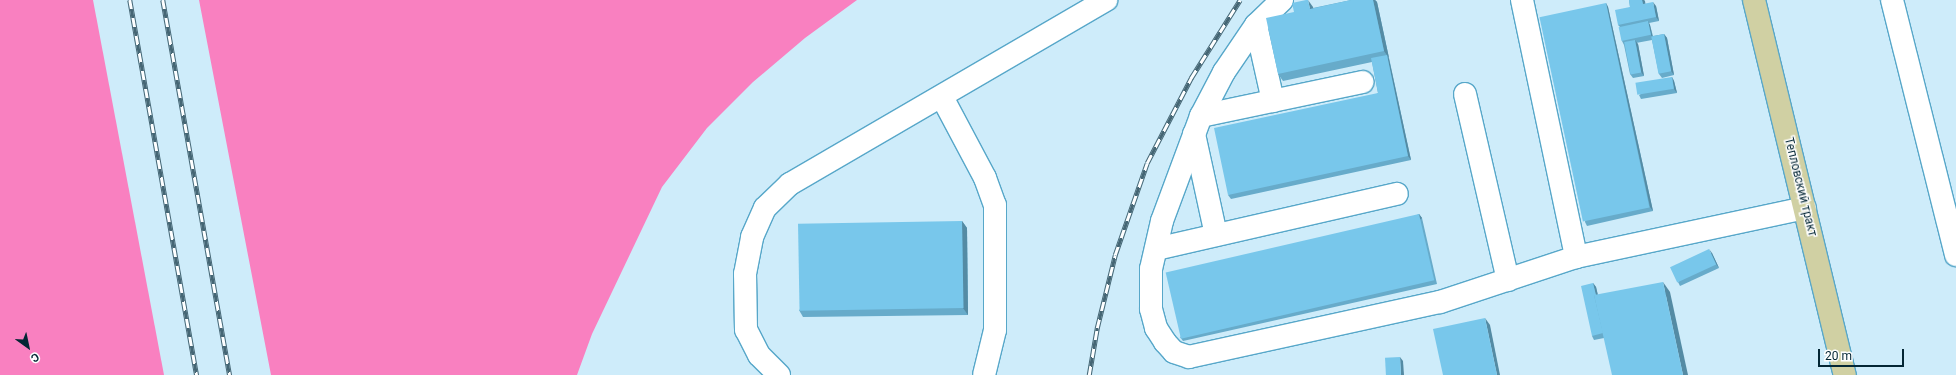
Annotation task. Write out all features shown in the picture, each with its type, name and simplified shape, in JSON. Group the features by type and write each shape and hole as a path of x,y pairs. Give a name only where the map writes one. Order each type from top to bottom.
{"main road":[{"name":"Тепловский тракт","path":"1754,0 1845,375"}],"lane":[{"path":"779,375 759,355 746,330 745,274 752,237 765,208 790,184 942,97 1106,0"},
{"path":"1282,0 1256,25 1224,72 1198,125 1162,221 1149,290 1156,328 1164,342 1174,352 1189,357 1440,302 1576,257 1805,208"},
{"path":"1522,0 1576,257"},
{"path":"1892,0 1956,253"},
{"path":"1256,25 1273,101"},
{"path":"1198,125 1273,101 1362,82"},
{"path":"1465,94 1508,280"},
{"path":"942,97 985,178 995,205 995,330 984,375"},
{"path":"1198,125 1216,235"},
{"path":"1156,249 1397,194"}],"shaded area":[{"path":"0,0 93,0 164,375 0,375"},
{"path":"199,0 857,0 805,38 753,82 707,128 662,187 592,334 577,375 271,375"}],"building":[{"path":"1308,0 1310,9 1351,0 1373,0 1384,51 1278,74 1266,18 1294,12 1292,3"},
{"path":"1629,0 1642,0 1643,4 1653,2 1656,17 1618,25 1615,10 1630,7"},
{"path":"1606,3 1649,207 1583,222 1539,17"},
{"path":"1648,21 1651,35 1622,41 1619,27"},
{"path":"1664,34 1671,71 1658,74 1651,36"},
{"path":"1635,40 1641,72 1630,74 1624,42"},
{"path":"1387,55 1408,156 1228,195 1214,128 1378,93 1371,58"},
{"path":"1672,77 1674,89 1637,95 1635,83"},
{"path":"1419,214 1434,280 1181,339 1166,272"},
{"path":"962,221 964,308 800,311 798,224"},
{"path":"1709,249 1716,264 1677,283 1670,267"},
{"path":"1663,282 1683,375 1612,375 1594,295"},
{"path":"1593,283 1596,295 1594,295 1603,333 1592,336 1581,286"},
{"path":"1485,318 1497,375 1443,375 1433,329"},
{"path":"1400,357 1401,375 1386,375 1385,358"}],"railway":[{"path":"130,0 197,375"},
{"path":"163,0 230,375"},
{"path":"1089,375 1097,328 1115,255 1147,163 1191,78 1240,0"}]}
